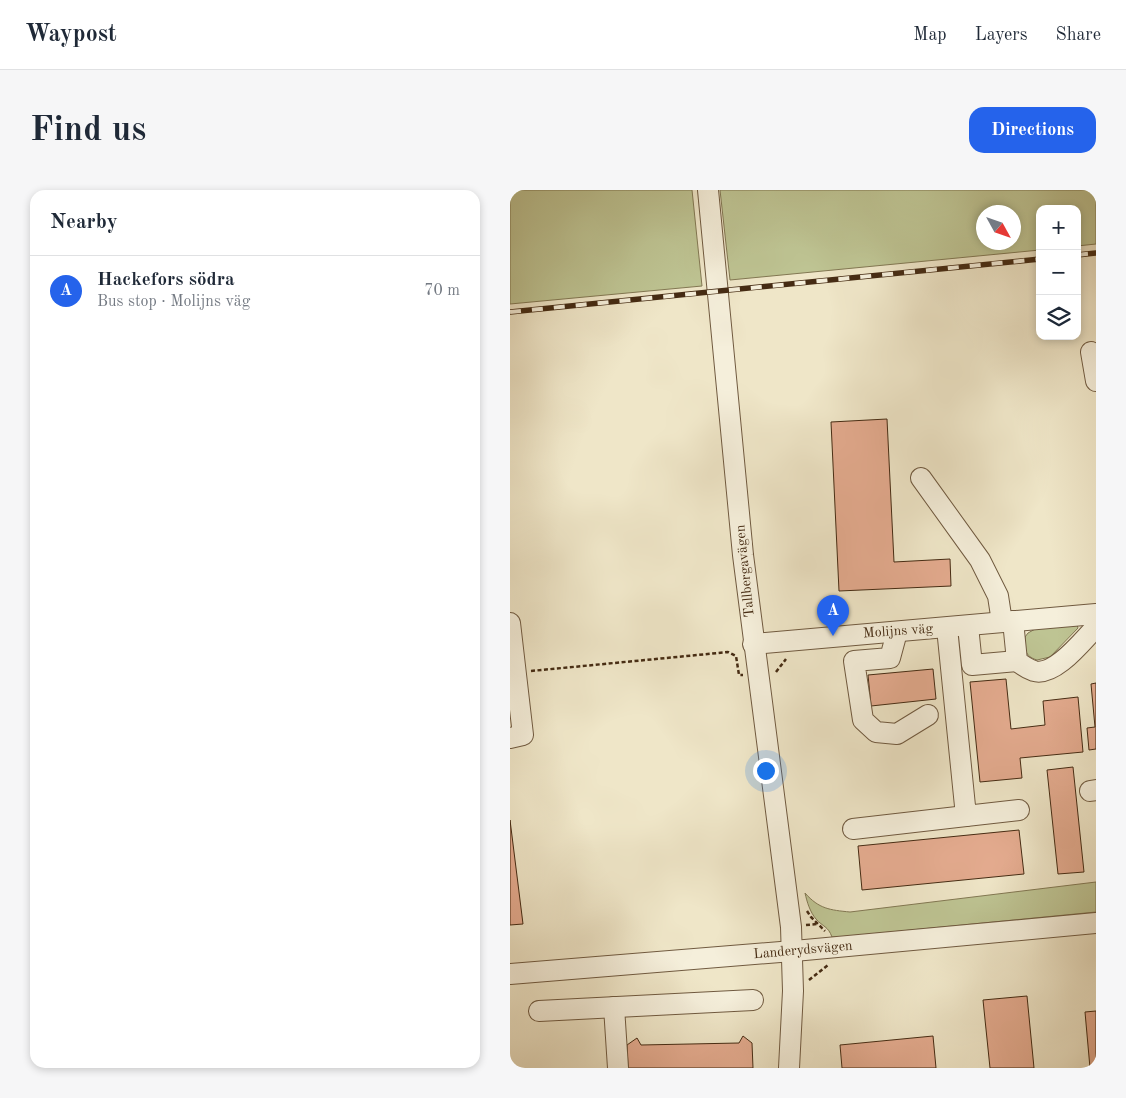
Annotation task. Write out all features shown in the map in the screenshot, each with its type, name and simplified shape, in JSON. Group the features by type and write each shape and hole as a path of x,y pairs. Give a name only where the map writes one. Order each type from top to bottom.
{"street":[{"name":"Tallbergavägen","path":"708,190 743,556 754,644 769,673 792,951 793,991 789,1068"},
{"path":"1091,352 1096,381"},
{"path":"921,478 980,560 998,596 1008,622 1017,661 972,665 968,626"},
{"name":"Molijns väg","path":"754,644 1008,622 1095,625"},
{"path":"510,623 523,735 510,738"},
{"name":"Molijns väg","path":"1017,661 1036,672 1048,670 1060,664 1095,625"},
{"path":"948,628 966,816"},
{"path":"897,632 890,658 854,661 863,720 876,732 897,734 928,715"},
{"path":"853,829 1019,810"},
{"name":"Landerydsvägen","path":"510,974 828,948 1096,923"},
{"path":"538,1011 753,1000"},
{"path":"614,1007 618,1068"}],"path":[{"path":"516,672 728,652 736,656 739,675 769,673 793,655"},
{"path":"804,906 811,917 827,933 829,964 810,978 806,986"}],"green space":[{"path":"510,190 692,190 702,286 510,304"},
{"path":"720,190 1096,190 1096,244 1081,246 1081,205 1036,205 1036,250 730,280"},
{"path":"1077,625 1078,628 1050,657 1037,660 1027,654 1025,637 1028,633 1037,628"},
{"path":"1096,882 1096,912 839,937 832,937 827,929 816,919 809,907 805,893 820,906 850,912"}],"building":[{"path":"887,419 894,562 950,559 951,586 839,591 831,422"},
{"path":"933,669 936,699 871,706 868,675"},
{"path":"1006,679 1011,729 1045,725 1043,701 1078,697 1083,752 1020,758 1022,778 980,782 970,682"},
{"path":"1096,683 1096,749 1089,750 1087,728 1095,727 1091,684"},
{"path":"1073,767 1084,872 1058,874 1047,770"},
{"path":"510,820 523,924 510,925"},
{"path":"1019,830 1024,874 862,890 858,846"},
{"path":"1027,996 1034,1068 990,1068 983,1000"},
{"path":"1096,1011 1096,1068 1090,1068 1085,1012"},
{"path":"743,1036 752,1043 753,1068 628,1068 627,1045 637,1038 641,1045 739,1043"},
{"path":"933,1036 936,1068 842,1068 840,1045"}],"railway":[{"path":"1081,255 1096,253"},
{"path":"510,312 1036,259"}],"place":[{"name":"Hackefors södra","path":"833,636"}]}
